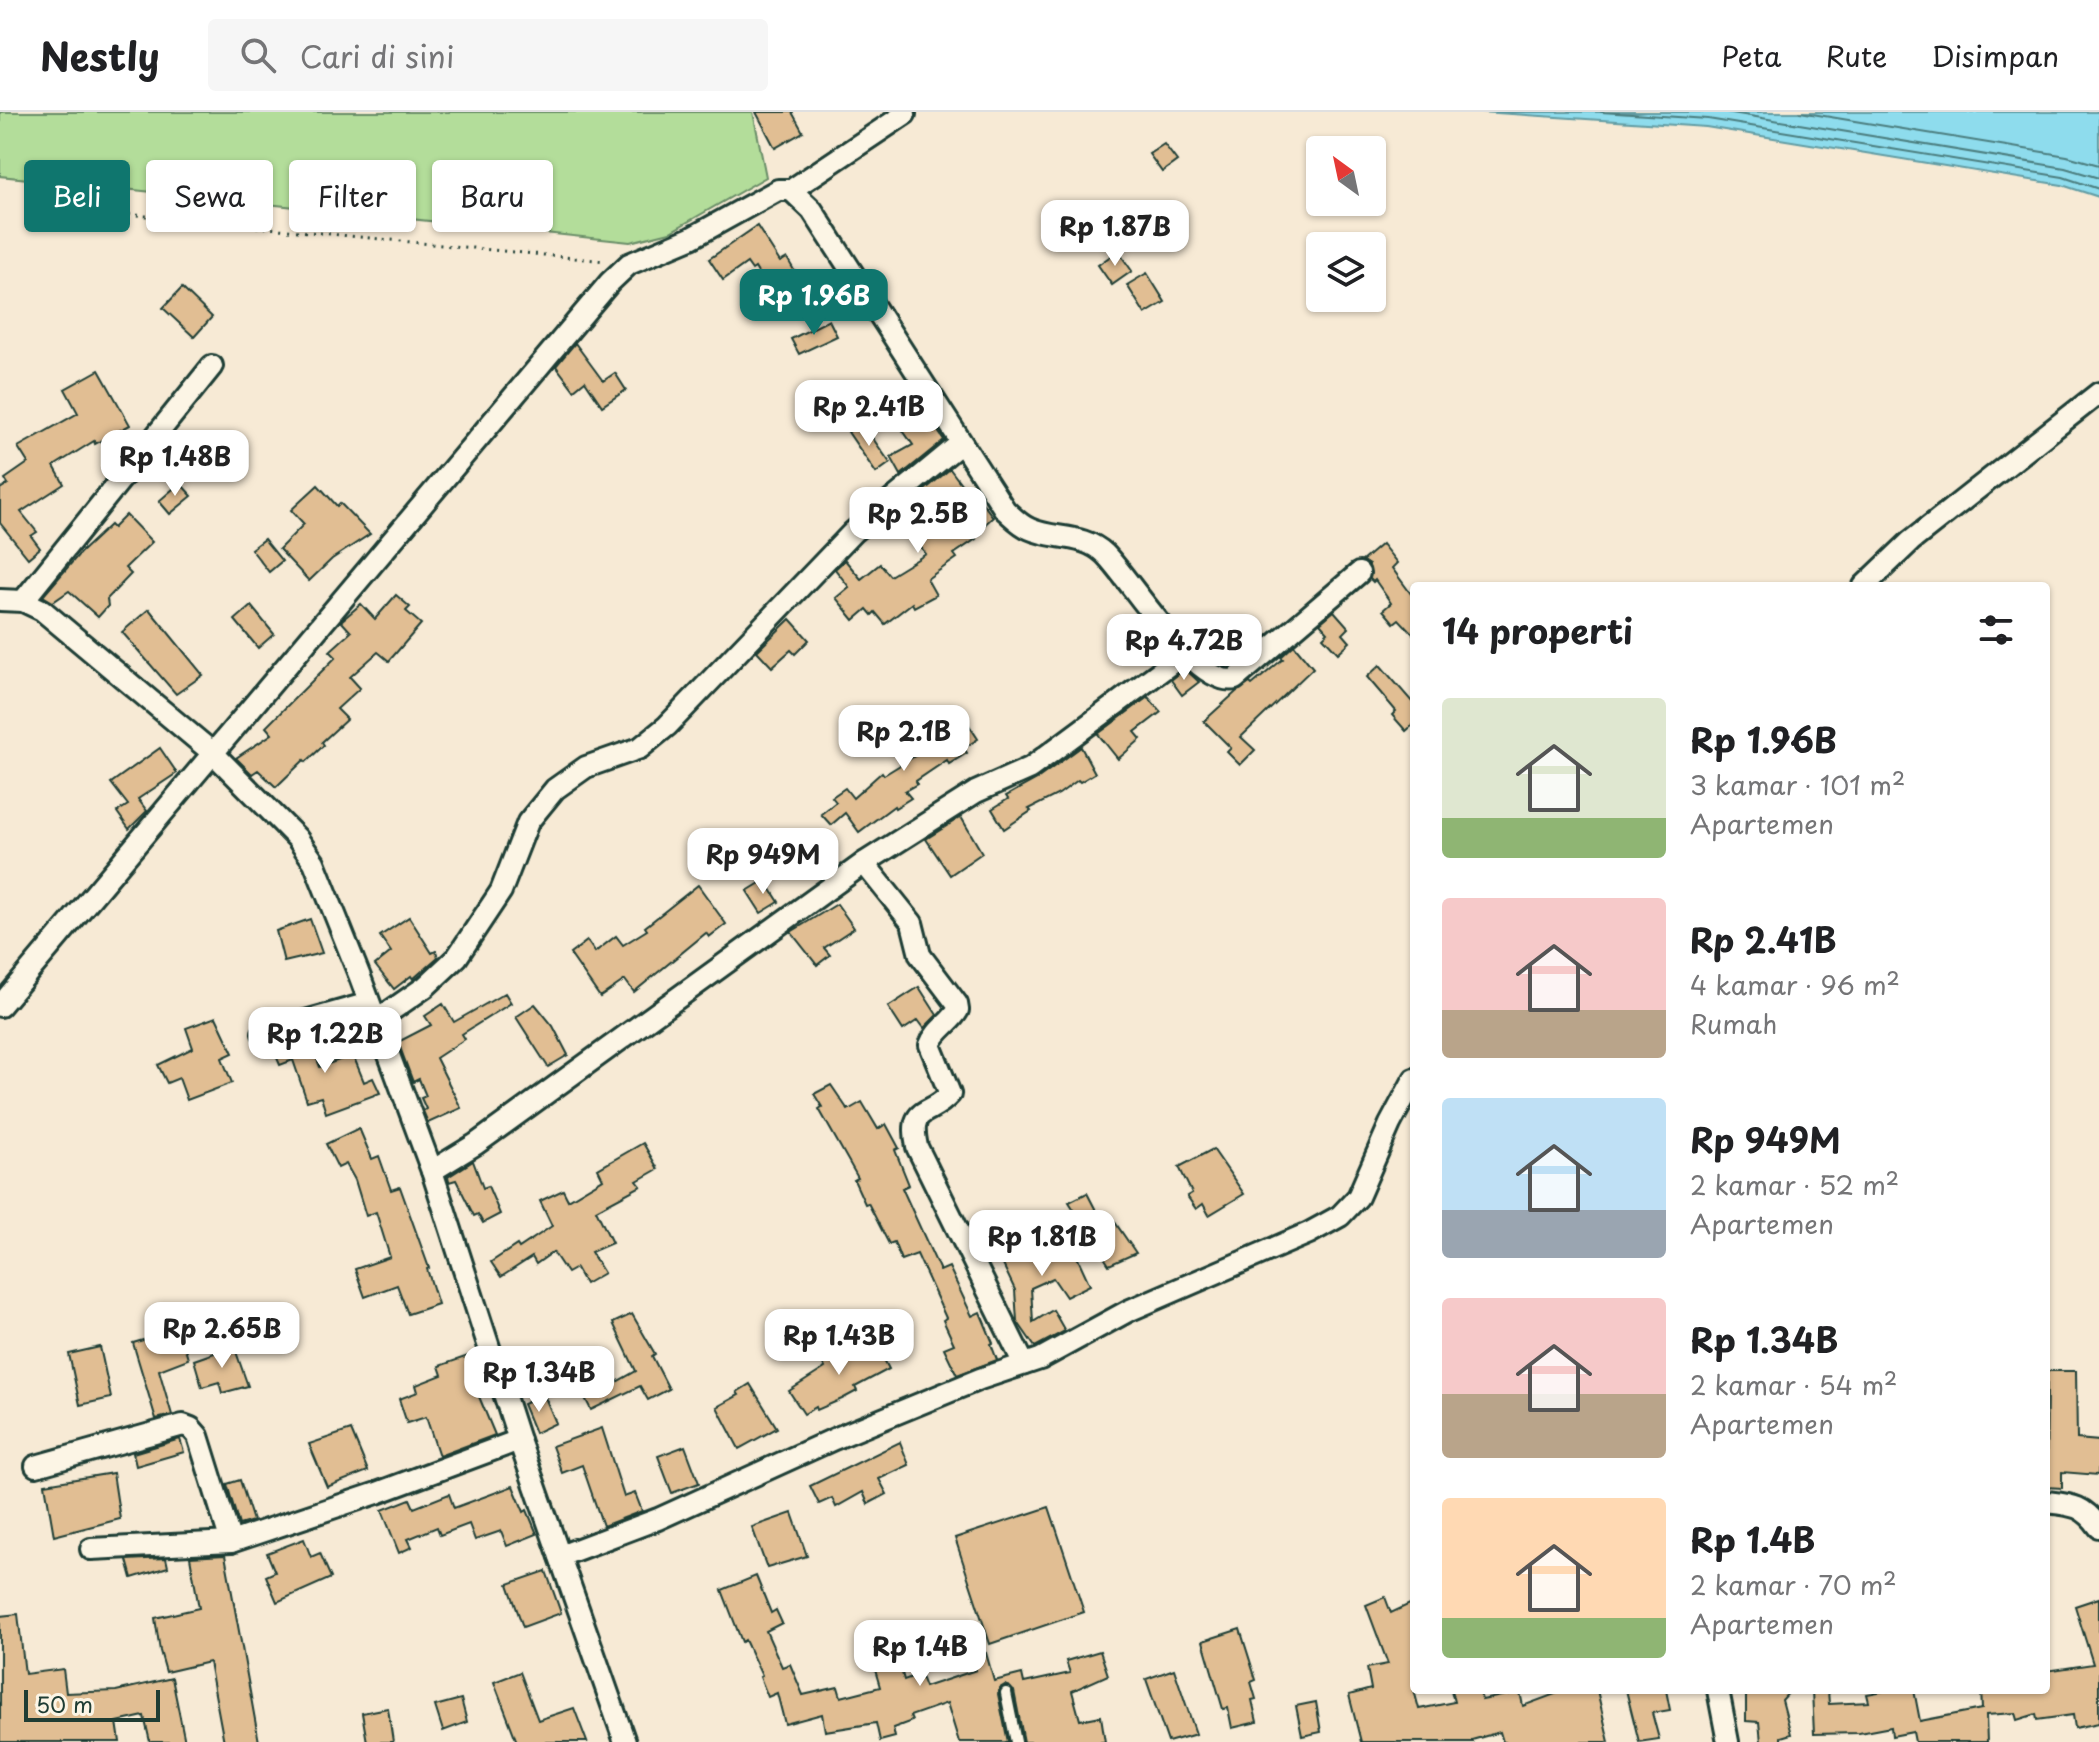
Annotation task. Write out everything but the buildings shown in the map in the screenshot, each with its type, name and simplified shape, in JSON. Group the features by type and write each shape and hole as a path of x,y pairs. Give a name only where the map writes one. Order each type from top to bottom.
{"street":[{"path":"0,1006 515,398 595,298 629,264 691,238 778,190 791,190 905,114"},
{"path":"791,190 812,210 1005,510 1032,530 1084,541 1104,553 1185,653 1217,679 1226,682 1235,679 1359,573"},
{"path":"212,366 7,599 42,610 213,753 297,838 314,862 432,1171 519,1440 625,1742"},
{"path":"1868,582 1911,541 2099,393"},
{"path":"263,1033 372,1012 425,987 457,957 501,891 528,822 555,789 586,767 640,748 667,726 853,532 961,443"},
{"path":"432,1171 476,1144 864,863 976,792 1030,768 1185,653"},
{"path":"864,863 912,923 920,955 957,1004 954,1018 932,1039 930,1045 950,1094 918,1116 913,1128 917,1147 1024,1364"},
{"path":"560,1556 658,1519 834,1439 1040,1359 1128,1311 1309,1233 1340,1216 1358,1197 1410,1086"},
{"path":"36,1466 183,1425 191,1428 198,1436 231,1542"},
{"path":"91,1549 231,1542 377,1493 519,1440"},
{"path":"2050,1502 2070,1505 2088,1512 2099,1527"},
{"path":"1719,1694 1728,1742"}],"lane":[{"path":"1006,1693 1016,1742"}],"path":[{"path":"130,214 629,264"}],"green space":[{"path":"0,112 753,112 766,177 670,232 630,242 535,232 553,232 553,160 432,160 432,221 416,220 416,160 289,160 289,206 273,205 273,160 146,160 146,191 130,190 130,160 24,160 24,179 0,176"}],"water":[{"path":"1481,112 2099,112 2099,197 2062,185 1706,127"}]}
